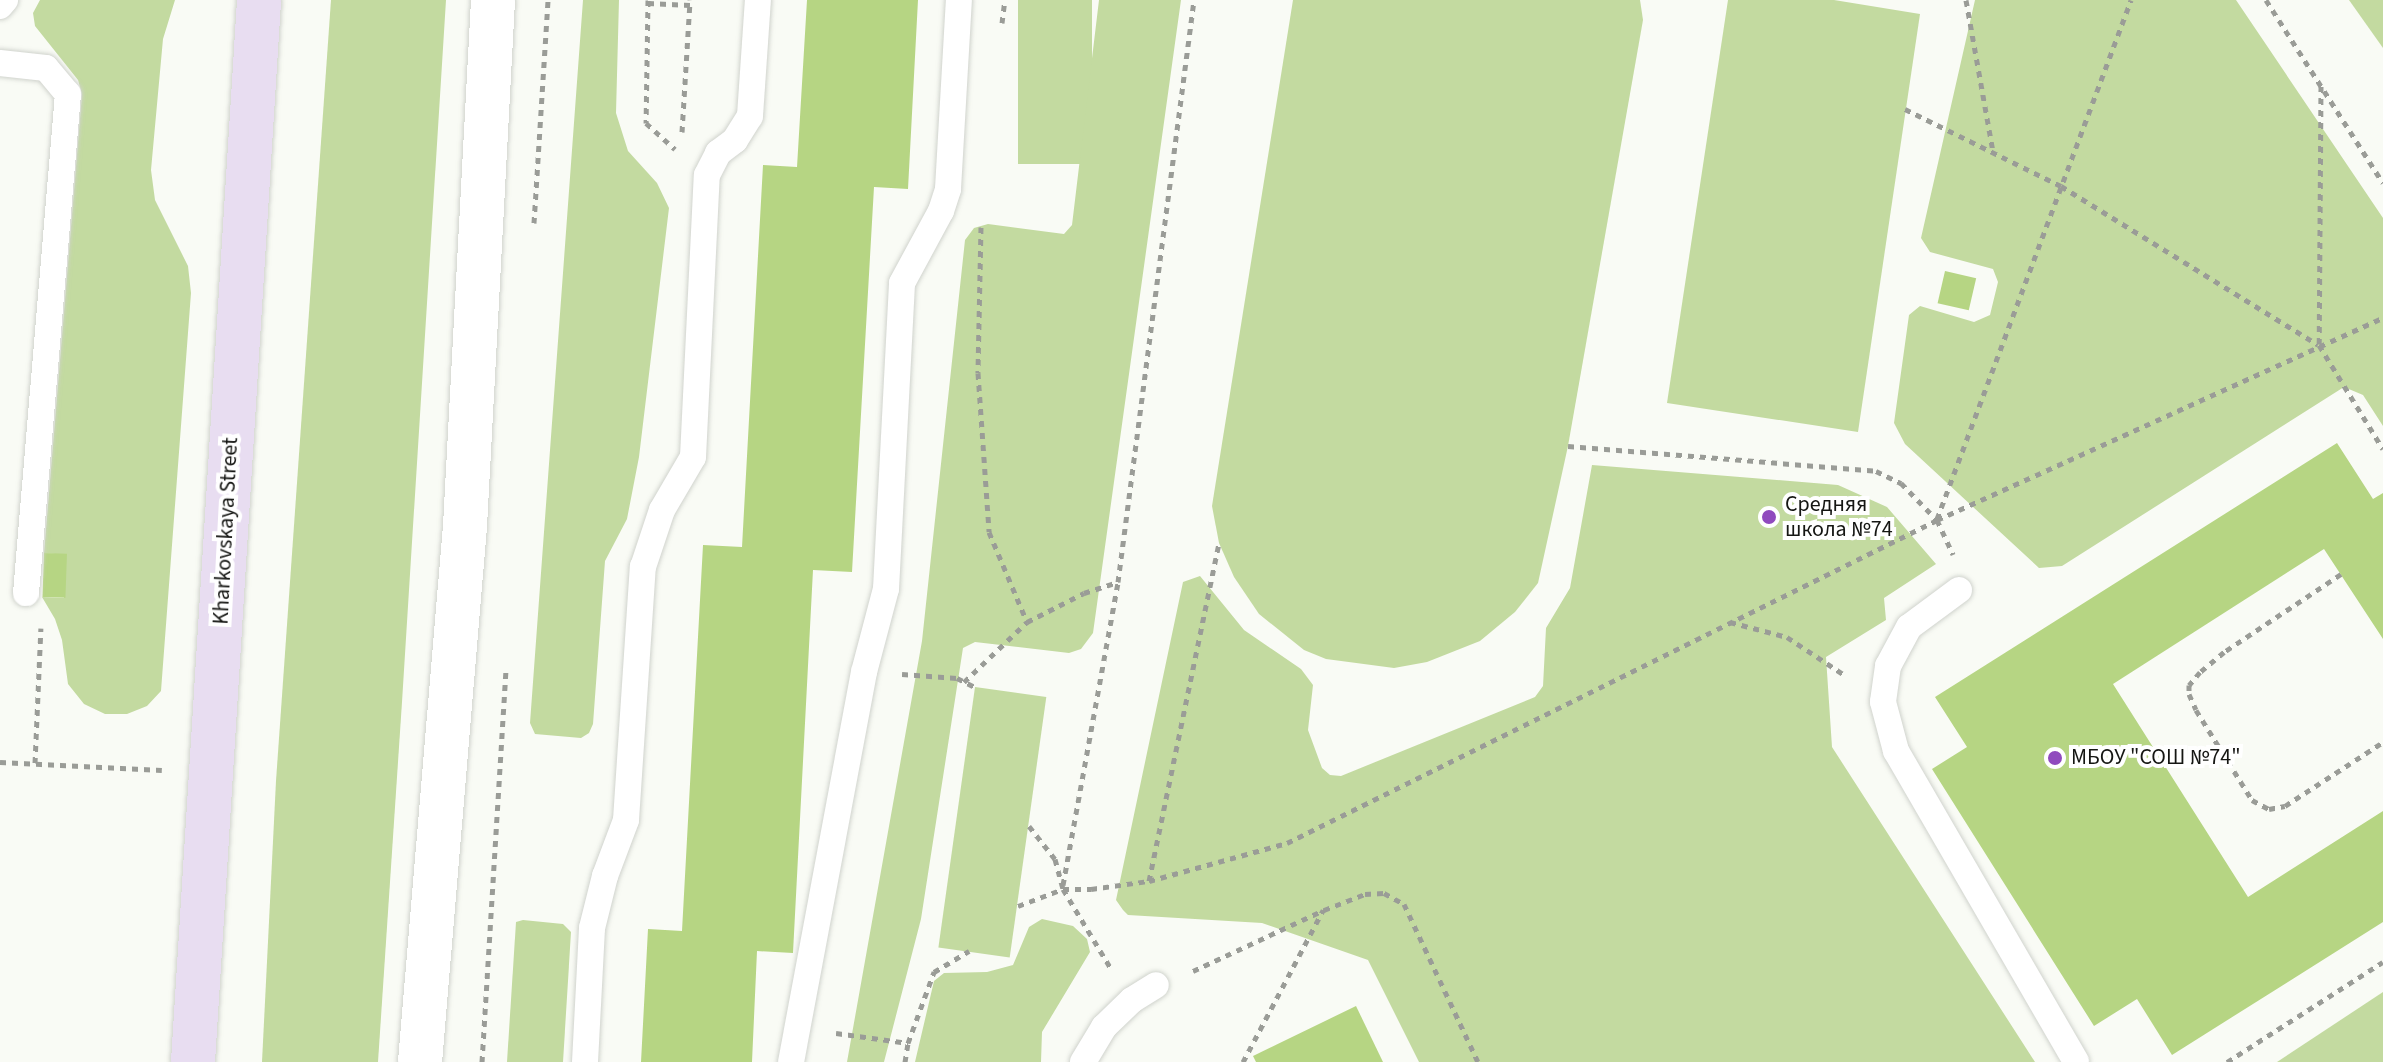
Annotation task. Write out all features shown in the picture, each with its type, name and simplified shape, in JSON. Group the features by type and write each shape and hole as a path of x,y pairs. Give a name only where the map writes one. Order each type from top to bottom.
{"main road":[{"name":"Kharkovskaya Street","path":"193,1062 259,0"}],"street":[{"path":"420,1062 465,526 493,0"}],"lane":[{"path":"0,6 5,0"},
{"path":"585,1062 592,928 605,876 626,820 643,567 662,510 693,457 707,175 718,153 735,140 750,116 758,0"},
{"path":"791,1062 795,1027 864,672 886,589 902,283 941,211 948,189 959,0"},
{"path":"0,63 46,68 68,94 26,593"},
{"path":"1959,590 1909,627 1888,666 1883,702 1896,751 2076,1062"},
{"path":"1083,1062 1104,1027 1132,1000 1156,985"}],"path":[{"path":"1001,30 1005,0"},
{"path":"1063,889 1118,582 1194,0"},
{"path":"1966,0 1993,152"},
{"path":"1937,520 2131,0"},
{"path":"2266,0 2383,183"},
{"path":"648,1 690,2 681,153 646,123 648,1"},
{"path":"2319,345 2321,86"},
{"path":"1905,109 2061,186 2319,345 2383,449"},
{"path":"981,225 978,373 989,532 1027,622"},
{"path":"1018,906 1063,889 1091,889 1149,881 1287,843 1937,520 2383,318"},
{"path":"1568,446 1876,471 1901,483 1937,520"},
{"path":"1149,881 1219,543"},
{"path":"2341,574 2224,652 2189,685 2189,694 2252,800 2269,809 2285,806 2383,742"},
{"path":"964,682 1027,622 1084,593 1118,582"},
{"path":"1730,622 1787,637 1883,702"},
{"path":"35,763 43,634"},
{"path":"864,672 957,678 975,687"},
{"path":"0,762 211,772"},
{"path":"1029,826 1055,859 1063,889 1112,970 1156,985 1324,910 1365,894 1384,893 1404,904 1478,1062"},
{"path":"1243,1062 1324,910"},
{"path":"905,1062 908,1043 934,972 969,951"},
{"path":"2227,1062 2383,962"},
{"path":"795,1027 908,1043"}],"green space":[{"path":"40,0 175,0 163,39 151,170 155,200 188,266 191,293 161,691 147,706 127,714 105,714 84,704 68,684 62,640 55,619 42,597 64,598 66,555 44,553 82,94 78,80 35,26 33,13"},
{"path":"331,0 446,0 402,702 378,1062 262,1062 276,781"},
{"path":"583,0 619,0 616,113 628,151 657,183 669,208 639,457 627,519 605,561 593,724 589,733 581,738 535,734 530,723"},
{"path":"1018,0 1092,0 1092,164 1018,164"},
{"path":"1099,0 1181,0 1093,633 1081,649 1069,653 975,642 963,648 921,919 884,1062 847,1062 922,641 965,240 974,228 988,224 1064,234 1072,225"},
{"path":"1293,0 1640,0 1643,20 1568,446 1538,583 1515,612 1480,641 1427,662 1394,668 1326,659 1304,650 1259,614 1234,577 1219,543 1212,506"},
{"path":"1728,0 1834,0 1920,14 1858,432 1667,403"},
{"path":"1975,0 2236,0 2383,218 2383,426 2363,395 2344,387 2062,566 2039,568 1905,444 1894,423 1909,315 1920,306 1974,322 1990,315 1998,282 1993,269 1930,252 1921,238"},
{"path":"2349,0 2383,0 2383,48"},
{"path":"1592,465 1838,485 1887,507 1936,564 1884,598 1886,620 1826,657 1832,747 2035,1062 1419,1062 1368,960 1262,923 1128,915 1123,910 1116,900 1183,582 1200,576 1244,630 1301,669 1313,685 1308,730 1322,768 1330,775 1341,776 1535,697 1543,686 1546,628 1570,588"},
{"path":"975,687 1046,697 1010,957 938,947"},
{"path":"1042,919 1073,926 1087,939 1090,952 1042,1032 1041,1062 915,1062 934,981 944,973 987,972 1013,965 1029,927"},
{"path":"516,922 563,924 571,932 563,1062 507,1062"},
{"path":"2383,992 2383,1062 2277,1062"}],"building":[{"path":"807,0 918,0 908,189 874,187 852,572 813,570 793,953 757,951 752,1062 641,1062 648,929 682,931 703,545 742,547 763,165 797,167"},
{"path":"1945,271 1976,278 1969,310 1938,303"},
{"name":"МБОУ \"СОШ №74\"","path":"2337,443 2373,499 2383,493 2383,639 2324,549 2113,684 2248,897 2383,811 2383,922 2172,1055 2137,999 2094,1026 1932,769 1967,747 1935,697"},
{"path":"44,553 67,554 65,598 42,597"},
{"path":"1356,1006 1383,1062 1256,1062 1253,1056"}],"place":[{"name":"Средняя школа №74","path":"1769,517"},
{"name":"МБОУ \"СОШ №74\"","path":"2055,758"}]}
